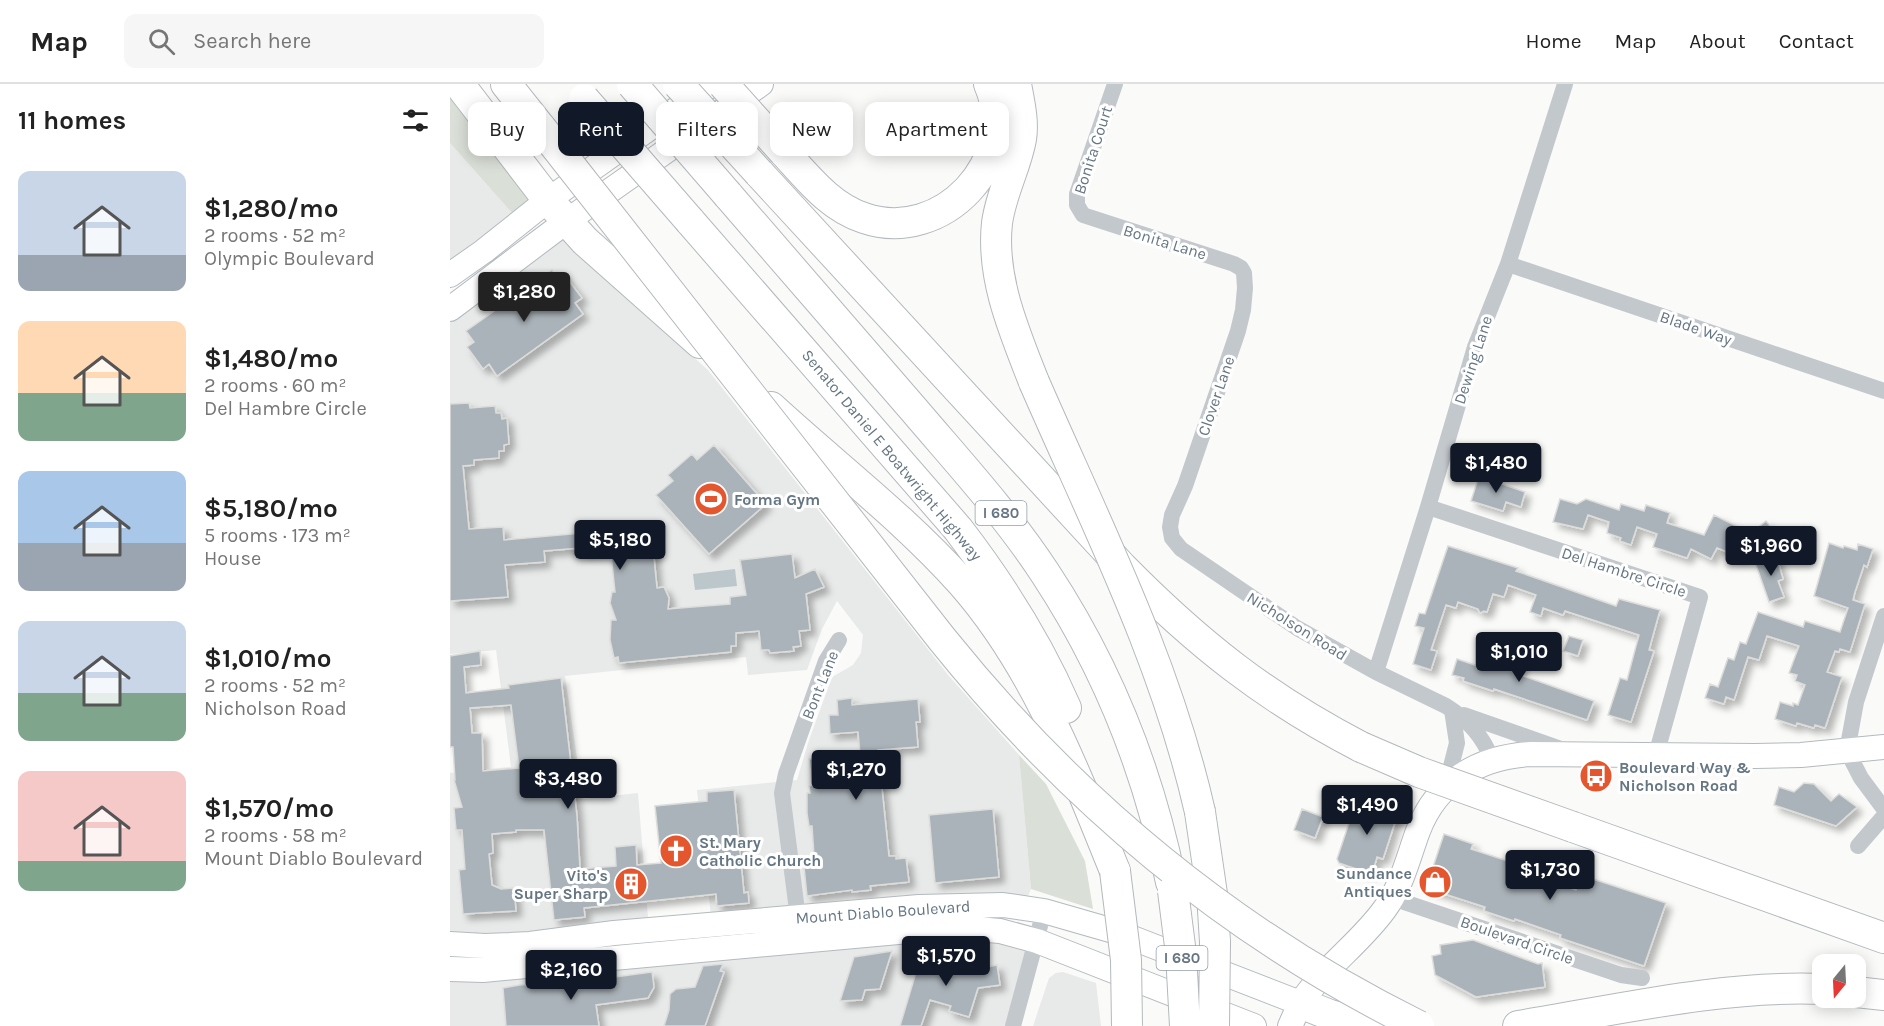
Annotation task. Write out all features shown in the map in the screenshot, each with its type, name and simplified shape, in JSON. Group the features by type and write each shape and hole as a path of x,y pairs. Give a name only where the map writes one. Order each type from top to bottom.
{"highway":[{"path":"459,84 557,210 585,241 901,522 963,584 1007,644 1049,714 1115,871"},
{"path":"506,84 942,639 1044,755 1134,840 1232,915 1336,982 1419,1026"},
{"name":"I 680","path":"632,84 991,500 1046,574 1093,656 1130,740 1159,827 1173,891 1182,963 1185,1026"},
{"path":"678,84 1122,567 1210,650 1258,686 1309,719 1361,747 1419,772 1884,938"},
{"path":"723,84 833,203 855,215 878,222 893,223 928,218 944,210 973,186 987,163 995,137 997,115 989,84"},
{"path":"1016,84 1021,116 1021,138 997,220 996,251 1004,297 1034,382 1153,654 1189,763 1200,812 1212,894 1215,942 1226,1023"},
{"name":"Senator Daniel E Boatwright Highway","path":"577,92 938,505 995,579 1039,651 1069,716 1096,790 1115,871 1126,960 1127,1026"},
{"path":"1518,1026 1728,992 1812,989"},
{"path":"1866,993 1884,995"},
{"path":"1295,1014 1330,1015 1369,1026"}],"main road":[{"path":"450,309 557,210 712,84"},
{"path":"450,274 484,251 557,210 761,84"},
{"path":"1295,1014 1313,987 1377,918 1392,898 1424,817 1446,786 1465,772 1492,760 1523,754 1755,756 1884,747"},
{"name":"Mount Diablo Boulevard","path":"450,944 485,946 530,944 614,933 927,906 1003,905 1044,911 1118,932 1295,1014"},
{"name":"Mount Diablo Boulevard","path":"450,969 483,970 953,927 1000,931 1037,941 1226,1023 1254,1026"}],"street":[{"name":"Bonita Court","path":"1083,214 1077,205 1077,194 1115,84"},
{"name":"Dewing Lane","path":"1376,672 1475,347 1508,264 1565,84"},
{"name":"Bonita Lane","path":"1083,214 1233,264 1241,268 1244,273"},
{"name":"Blade Way","path":"1508,264 1884,391"},
{"name":"Clover Lane","path":"1172,515 1185,486 1238,331 1245,288 1244,273"},
{"name":"Del Hambre Circle","path":"1428,507 1700,597 1656,755"},
{"name":"Nicholson Road","path":"1172,515 1170,527 1172,538 1181,549 1297,628 1376,672 1452,710 1576,754"},
{"path":"1884,616 1856,702 1847,751 1861,777 1884,809"},
{"name":"Bont Lane","path":"800,942 782,793 786,774 826,661 839,640"},
{"name":"Nicholson Road","path":"1452,710 1478,734 1492,760"},
{"path":"1446,786 1456,743 1452,710"},
{"path":"1858,846 1884,816"},
{"name":"Boulevard Circle","path":"1392,898 1614,973 1642,978"},
{"path":"1013,1026 1044,911"}],"shaded area":[{"path":"450,84 468,105 468,156 511,156 548,200 520,222 450,143"},
{"path":"450,143 520,222 450,275"},
{"path":"555,230 584,259 708,370 949,676 1019,755 1031,889 1023,908 712,925 697,790 797,780 832,677 853,665 861,653 863,635 837,601 822,629 807,670 748,675 746,657 565,676 583,799 638,793 649,930 450,944 450,773 511,767 496,650 450,654 450,309"},
{"path":"735,569 737,586 695,590 693,574"},
{"path":"1019,755 1046,784 1085,861 1093,909 1031,889"},
{"path":"953,927 1037,941 1011,1026 450,1026 450,969"},
{"path":"1063,972 1096,983 1101,1026 1033,1026 1049,978 1056,973"}],"building":[{"path":"552,270 560,281 566,277 582,298 575,303 583,314 497,376 489,364 483,369 467,347 474,342 466,331"},
{"path":"469,403 470,408 495,406 496,413 501,413 502,419 507,418 509,444 504,445 504,451 499,451 499,458 474,460 474,465 463,466 469,529 503,527 504,540 651,527 657,588 664,587 669,598 668,609 730,604 730,597 746,595 740,560 792,554 795,578 815,569 824,587 806,594 810,630 799,631 801,646 793,647 794,651 770,653 769,650 761,650 759,631 736,633 736,646 731,646 731,652 619,663 618,657 614,658 610,640 611,620 616,620 610,603 612,592 615,592 609,550 582,552 581,548 544,551 545,562 505,565 508,597 450,601 450,404"},
{"name":"Forma Gym","path":"714,445 766,504 709,554 656,495 673,481 668,475 692,454 697,460"},
{"path":"1479,476 1525,492 1521,507 1506,502 1503,511 1471,501"},
{"path":"1560,499 1577,504 1586,499 1619,510 1621,504 1644,511 1646,505 1670,513 1667,523 1704,535 1714,515 1751,533 1766,521 1775,532 1751,553 1748,543 1741,557 1717,548 1711,559 1691,549 1687,558 1653,547 1657,534 1637,527 1631,545 1607,533 1609,522 1588,515 1583,529 1553,522"},
{"path":"1829,543 1857,550 1858,544 1873,549 1867,567 1864,565 1853,600 1865,604 1850,652 1840,649 1839,652 1835,651 1827,672 1842,677 1825,728 1815,725 1814,728 1797,723 1796,726 1775,719 1780,702 1793,706 1793,703 1798,705 1805,685 1795,681 1797,675 1789,673 1799,646 1767,636 1759,660 1748,657 1734,700 1726,697 1724,704 1705,698 1710,684 1718,687 1728,658 1734,660 1740,642 1746,644 1758,612 1803,627 1805,621 1840,632 1848,608 1814,596"},
{"path":"1448,546 1518,568 1516,571 1616,606 1619,599 1660,610 1649,650 1654,651 1631,722 1608,715 1620,678 1627,680 1639,635 1565,611 1563,615 1543,608 1541,616 1530,612 1536,595 1508,585 1504,597 1493,594 1487,612 1480,613 1478,609 1458,602 1456,608 1446,605 1431,650 1437,651 1431,670 1413,664 1424,628 1415,626 1419,613 1425,614"},
{"path":"1776,554 1783,579 1778,581 1784,597 1769,602 1755,562"},
{"path":"1569,636 1583,640 1578,656 1563,651"},
{"path":"1490,642 1507,648 1506,652 1523,658 1518,674 1594,701 1587,720 1463,681 1464,678 1452,675 1457,659 1481,667"},
{"path":"480,651 481,665 464,667 466,693 561,678 577,816 580,869 616,866 615,847 636,845 637,865 661,863 655,806 707,801 707,792 734,790 744,893 748,892 749,903 717,906 716,894 584,908 585,917 554,920 544,830 516,830 516,832 492,834 493,853 489,854 492,885 501,889 514,888 516,911 463,914 459,870 465,869 462,830 456,830 454,808 462,807 454,780 453,747 450,747 450,656","holes":["511,705 519,768 483,771 482,733 472,733 470,708"]},
{"path":"852,698 852,705 918,699 920,722 916,722 918,747 878,750 889,856 896,856 896,859 906,858 909,882 870,886 871,890 807,896 803,857 814,856 812,826 809,826 807,813 807,793 810,793 809,786 812,785 809,759 860,754 858,732 830,734 829,715 838,715 837,700"},
{"path":"1804,783 1814,784 1831,801 1839,794 1857,807 1836,826 1774,805 1779,787 1794,792"},
{"path":"1357,799 1398,813 1383,859 1377,857 1373,871 1368,873 1339,863 1337,859"},
{"path":"993,809 999,877 935,883 929,815"},
{"path":"1302,809 1323,817 1315,838 1294,830"},
{"path":"1444,834 1473,844 1471,849 1517,864 1520,855 1536,861 1531,875 1576,890 1581,875 1666,903 1644,966 1560,938 1561,935 1515,919 1514,921 1484,911 1485,907 1426,888"},
{"path":"1473,940 1538,964 1542,963 1545,987 1476,997 1435,975 1432,956 1441,954 1440,945"},
{"path":"923,949 944,956 939,969 981,962 982,968 997,965 1000,985 978,988 969,1017 949,1011 951,1006 930,1000 921,1026 900,1026"},
{"path":"892,951 880,989 865,990 862,1000 840,1001 854,957"},
{"path":"723,964 720,971 724,972 705,1026 664,1026 669,1010 670,994 676,989 695,987 703,966"},
{"path":"652,972 654,987 648,998 596,1005 599,1026 506,1026 503,988 536,984 536,988 571,985 570,983"}],"place":[{"name":"Forma Gym","path":"711,499"},
{"name":"Boulevard Way & Nicholson Road","path":"1596,776"},
{"name":"St. Mary Catholic Church","path":"676,851"},
{"name":"Sundance Antiques","path":"1435,882"},
{"name":"Vito's Super Sharp","path":"631,884"}]}
